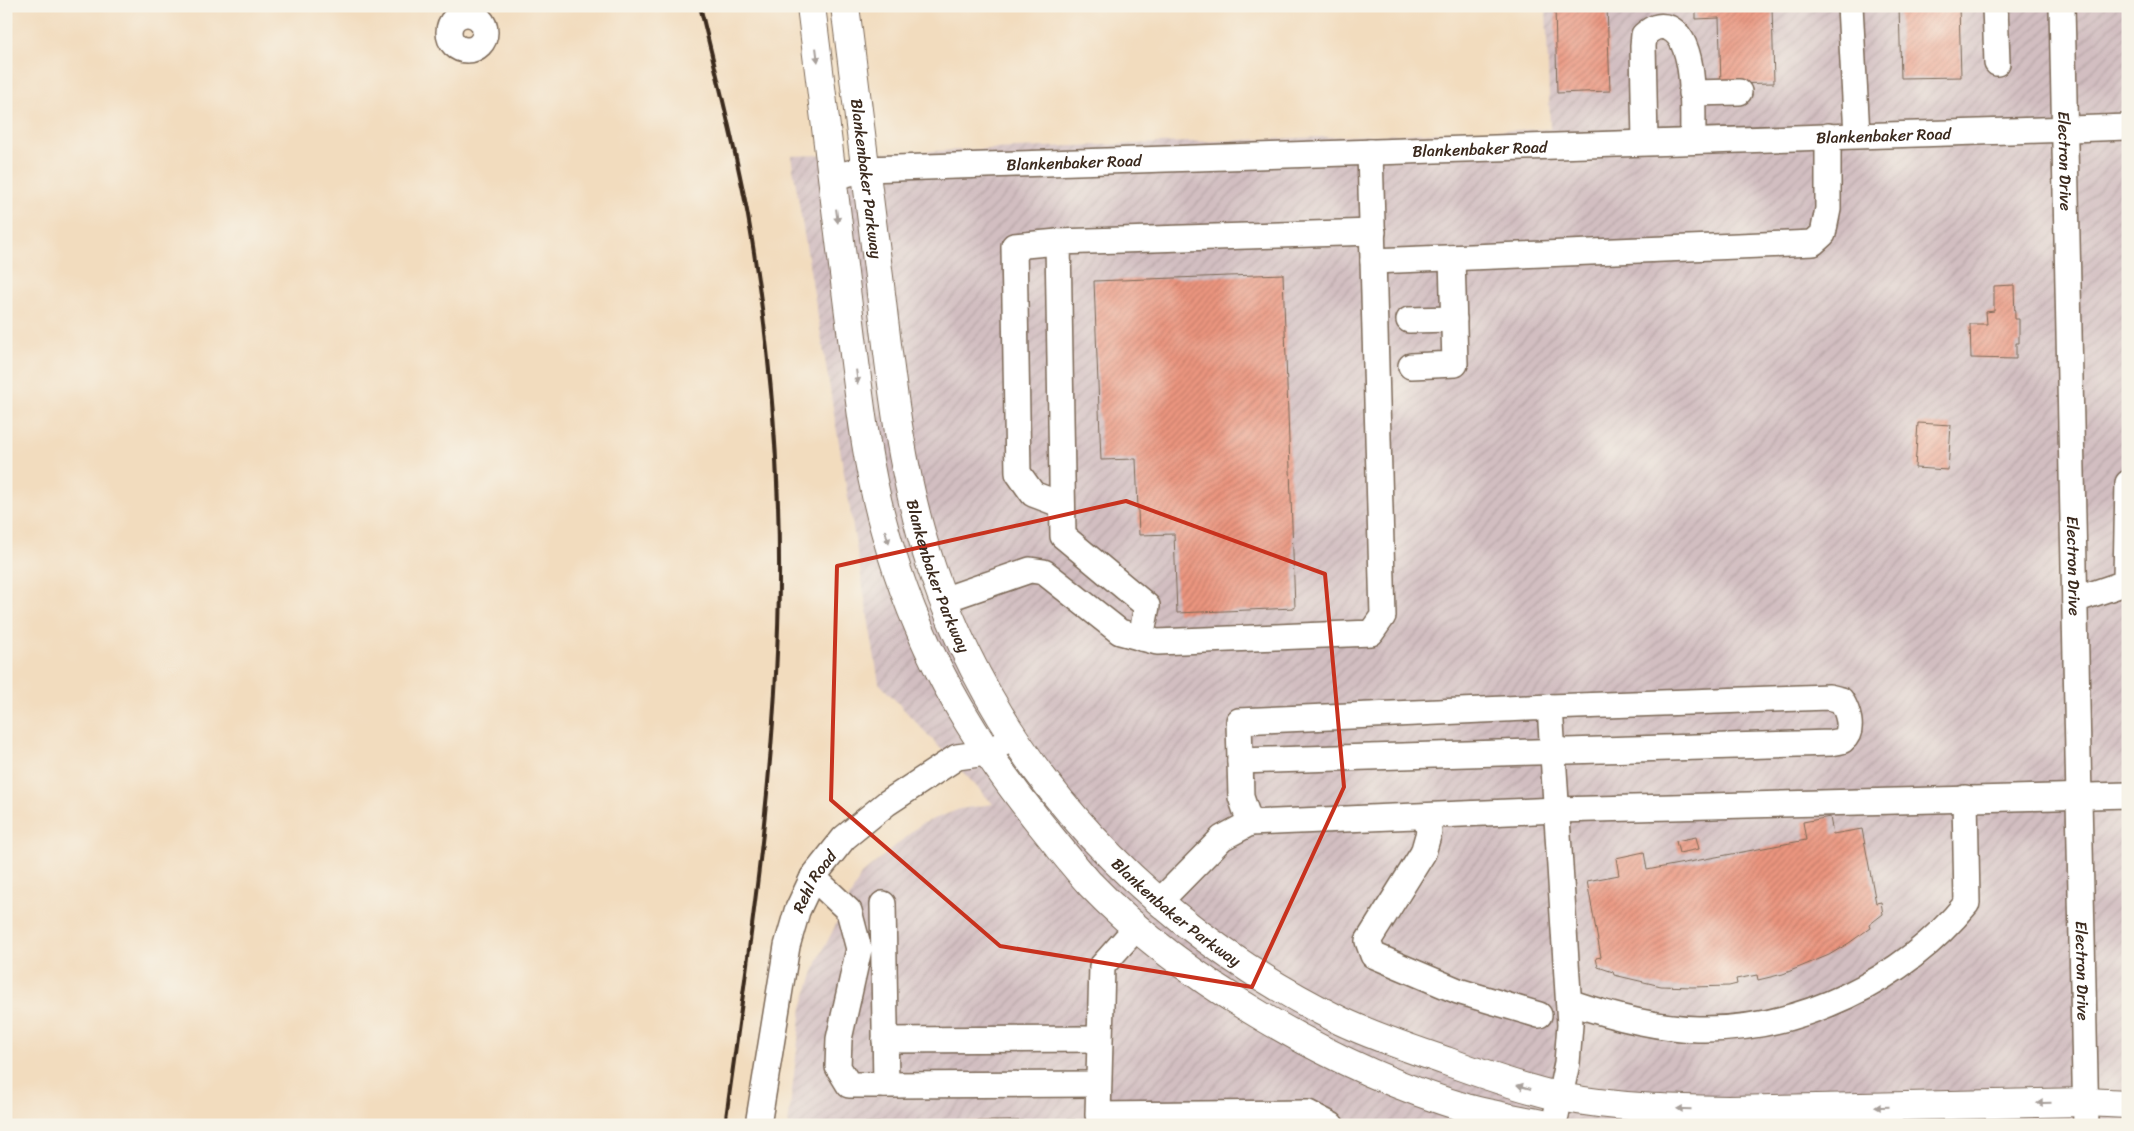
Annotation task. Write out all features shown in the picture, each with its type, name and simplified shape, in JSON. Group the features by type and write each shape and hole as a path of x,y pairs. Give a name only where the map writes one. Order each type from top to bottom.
{"main road":[{"name":"Blankenbaker Parkway","path":"812,6 867,455 884,527 898,575 936,668 986,752 1013,790 1091,884 1138,927 1209,982 1255,1011 1358,1066 1467,1108 1546,1125"},
{"name":"Blankenbaker Parkway","path":"846,6 893,401 910,492 943,600 953,628 1027,760 1109,857 1159,902 1219,949 1284,990 1342,1022 1393,1043 1498,1080 1562,1097 1671,1109 1729,1110 2086,1113 2128,1104"}],"street":[{"path":"1850,6 1857,135"},
{"path":"1995,6 1997,63"},
{"name":"Electron Drive","path":"2062,6 2086,1113"},
{"path":"1645,142 1644,34 1652,28 1664,27 1675,31 1684,42 1691,93 1693,141"},
{"path":"1691,93 1739,92"},
{"name":"Blankenbaker Road","path":"833,178 866,169 2128,127"},
{"path":"1373,261 1813,243 1822,234 1828,209 1828,136"},
{"path":"943,600 1030,570 1044,572 1120,632 1157,642 1372,633 1383,616 1370,152"},
{"path":"1062,504 1033,494 1018,473 1014,246 1058,242 1373,232"},
{"path":"1044,572 1063,536 1058,242"},
{"path":"1412,366 1455,364 1452,258"},
{"path":"1410,320 1454,319"},
{"path":"2075,600 2122,584 2126,578 2128,483"},
{"path":"1063,536 1147,606 1141,638"},
{"path":"1240,761 1830,743 1842,740 1847,734 1849,721 1847,710 1841,700 1829,697 1239,721 1240,761 1241,798 1250,823"},
{"path":"1550,707 1569,1002 1568,1054 1562,1097 1554,1125"},
{"name":"Rehl Road","path":"758,1125 787,946 797,911 813,877 836,846 867,818 957,757 986,752 1014,737"},
{"path":"1159,902 1222,838 1250,823 1557,810 2128,795"},
{"path":"1569,1002 1603,1014 1651,1024 1698,1029 1752,1025 1790,1017 1836,1002 1909,960 1954,918 1967,903 1965,798"},
{"path":"1426,816 1429,832 1423,853 1368,941 1373,955 1458,991 1539,1015"},
{"path":"813,877 849,911 859,948 839,1039 838,1067 849,1085 1098,1084"},
{"path":"883,904 886,1085"},
{"path":"1138,927 1102,966 1098,1115 1308,1113 1331,1125"},
{"path":"886,1040 1099,1039"}],"highlighted area":[{"path":"1126,501 1325,574 1344,787 1252,987 1000,946 831,800 837,566"}],"shaded area":[{"path":"1546,6 2128,6 2128,1125 788,1125 802,1007 818,960 861,875 921,824 960,809 993,804 879,683 791,156 1550,129"}],"building":[{"path":"1555,6 1607,6 1610,91 1557,93"},
{"path":"1696,6 1772,6 1774,83 1721,84 1719,18 1696,19"},
{"path":"1899,6 1959,6 1961,77 1901,78"},
{"path":"1283,274 1295,608 1177,613 1174,534 1139,535 1136,459 1101,460 1094,281"},
{"path":"2014,285 2015,319 2019,319 2019,343 2016,343 2016,359 1971,358 1970,324 1987,324 1986,312 1994,311 1994,286"},
{"path":"1918,423 1951,425 1948,470 1915,468"},
{"path":"1830,817 1833,834 1862,829 1876,903 1881,902 1883,914 1869,925 1870,928 1849,943 1829,955 1783,974 1758,980 1757,975 1736,979 1737,984 1729,986 1661,986 1614,975 1613,972 1598,967 1596,958 1601,957 1587,881 1619,875 1616,858 1644,852 1647,870 1806,840 1803,822"},
{"path":"1696,837 1699,849 1679,853 1676,841"},
{"path":"1075,1120 1076,1125 865,1125 865,1123"}],"railway":[{"path":"700,6 726,111 748,216 762,307 772,399 778,491 779,583 777,651 768,787 753,922 725,1125"}]}
